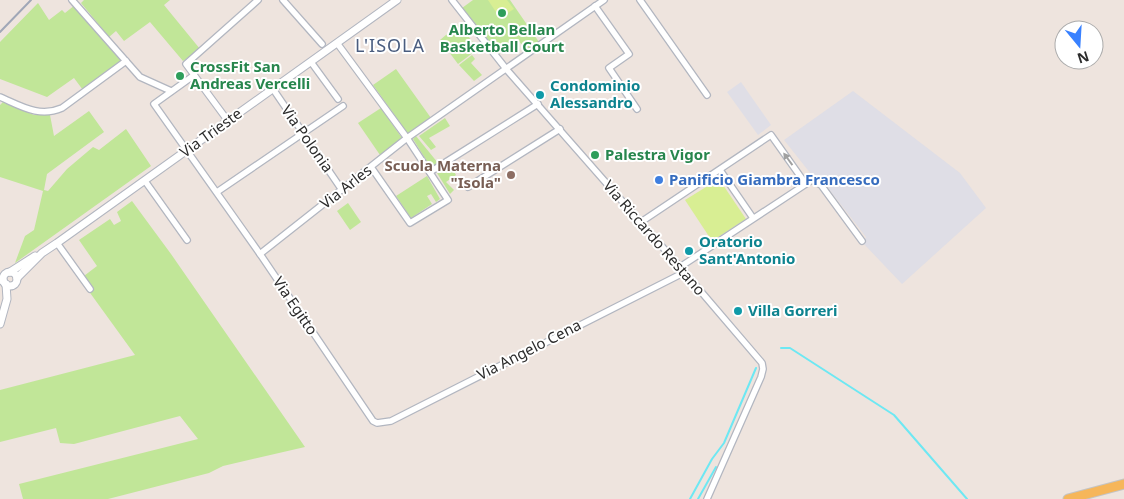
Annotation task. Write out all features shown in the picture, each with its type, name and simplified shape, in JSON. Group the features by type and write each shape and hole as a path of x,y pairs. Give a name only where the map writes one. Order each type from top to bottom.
{"main road":[{"path":"1068,499 1124,484"}],"street":[{"path":"72,0 140,77 171,91"},
{"path":"228,120 193,76 186,64 258,0"},
{"path":"283,0 322,44"},
{"name":"Via Trieste","path":"42,253 397,0"},
{"name":"Via Riccardo Restano","path":"452,0 507,70 762,363 761,377 707,499"},
{"name":"Via Arles","path":"260,254 407,138 507,70 604,0"},
{"path":"640,0 707,95"},
{"path":"595,6 629,54 609,68 637,109"},
{"path":"337,43 407,138 448,200 410,223 371,167"},
{"path":"0,97 35,112 48,113 55,111 62,108 126,61"},
{"path":"311,62 338,99"},
{"name":"Via Egitto","path":"193,76 154,104 260,254 373,421"},
{"name":"Via Polonia","path":"273,89 342,190"},
{"path":"430,172 538,104"},
{"path":"217,192 343,106"},
{"path":"468,187 560,129"},
{"path":"641,222 771,135 805,183 812,180 822,186 862,241"},
{"path":"720,170 753,218"},
{"path":"145,181 187,240"},
{"name":"Via Angelo Cena","path":"373,421 377,423 391,421 683,270 753,218 805,183"},
{"path":"57,243 90,289"},
{"path":"0,324 6,306 7,289 3,282 5,275 42,253"},
{"path":"3,282 11,285 42,253"},
{"path":"6,306 16,281 14,273 10,272"}],"shaded area":[{"path":"741,82 771,125 758,135 727,92"},
{"path":"853,91 960,173 986,208 902,284 863,243 866,237 825,184 811,174 784,140"}],"green space":[{"path":"84,0 170,0 164,5 200,49 183,61 150,22 124,41 116,31 109,37 81,3"},
{"path":"473,0 510,0 539,42 526,50 518,40 499,54 462,8"},
{"name":"Alberto Bellan Basketball Court","path":"488,0 507,0 514,9 500,18"},
{"path":"38,3 49,20 62,10 65,13 75,5 123,61 83,90 74,78 47,97 0,79 0,42"},
{"path":"459,24 478,49 458,64 440,40"},
{"path":"472,55 475,59 471,63 482,75 474,81 459,65"},
{"path":"396,69 431,118 408,134 373,85"},
{"path":"3,102 34,115 50,115 54,136 89,111 104,132 47,174 44,190 48,191 67,169 93,147 99,150 126,129 151,166 15,263 25,236 34,230 43,191 0,177 0,105"},
{"path":"381,108 402,138 380,155 358,123"},
{"path":"445,118 450,126 429,138 436,147 431,150 419,136"},
{"path":"416,136 438,163 431,168 413,139"},
{"path":"451,161 456,168 453,170 456,175 446,182 454,190 450,194 437,173 447,167 446,165"},
{"path":"427,176 440,199 436,202 431,194 427,196 432,204 411,218 396,196"},
{"path":"719,179 746,219 712,241 685,200"},
{"path":"132,201 305,447 223,466 209,473 108,499 23,499 19,484 198,439 180,416 74,444 60,443 56,428 0,442 0,390 135,355 80,279 97,266 79,240 110,219 114,225 121,221 117,212"},
{"path":"348,203 361,222 350,230 337,211"}],"waterway":[{"path":"781,348 790,348 894,415 967,499"},
{"path":"690,499 712,459 724,443 756,368"},
{"path":"698,499 716,467"}],"railway":[{"path":"0,32 31,0"}],"place":[{"name":"Alberto Bellan Basketball Court","path":"502,13"},
{"name":"CrossFit San Andreas Vercelli","path":"180,76"},
{"name":"Condominio Alessandro","path":"540,95"},
{"name":"Palestra Vigor","path":"595,155"},
{"name":"Scuola Materna \"Isola\"","path":"511,175"},
{"name":"Panificio Giambra Francesco","path":"659,180"},
{"name":"Oratorio Sant'Antonio","path":"689,251"},
{"name":"Villa Gorreri","path":"738,311"}],"district":[{"name":"L'ISOLA","path":"390,46"}]}
